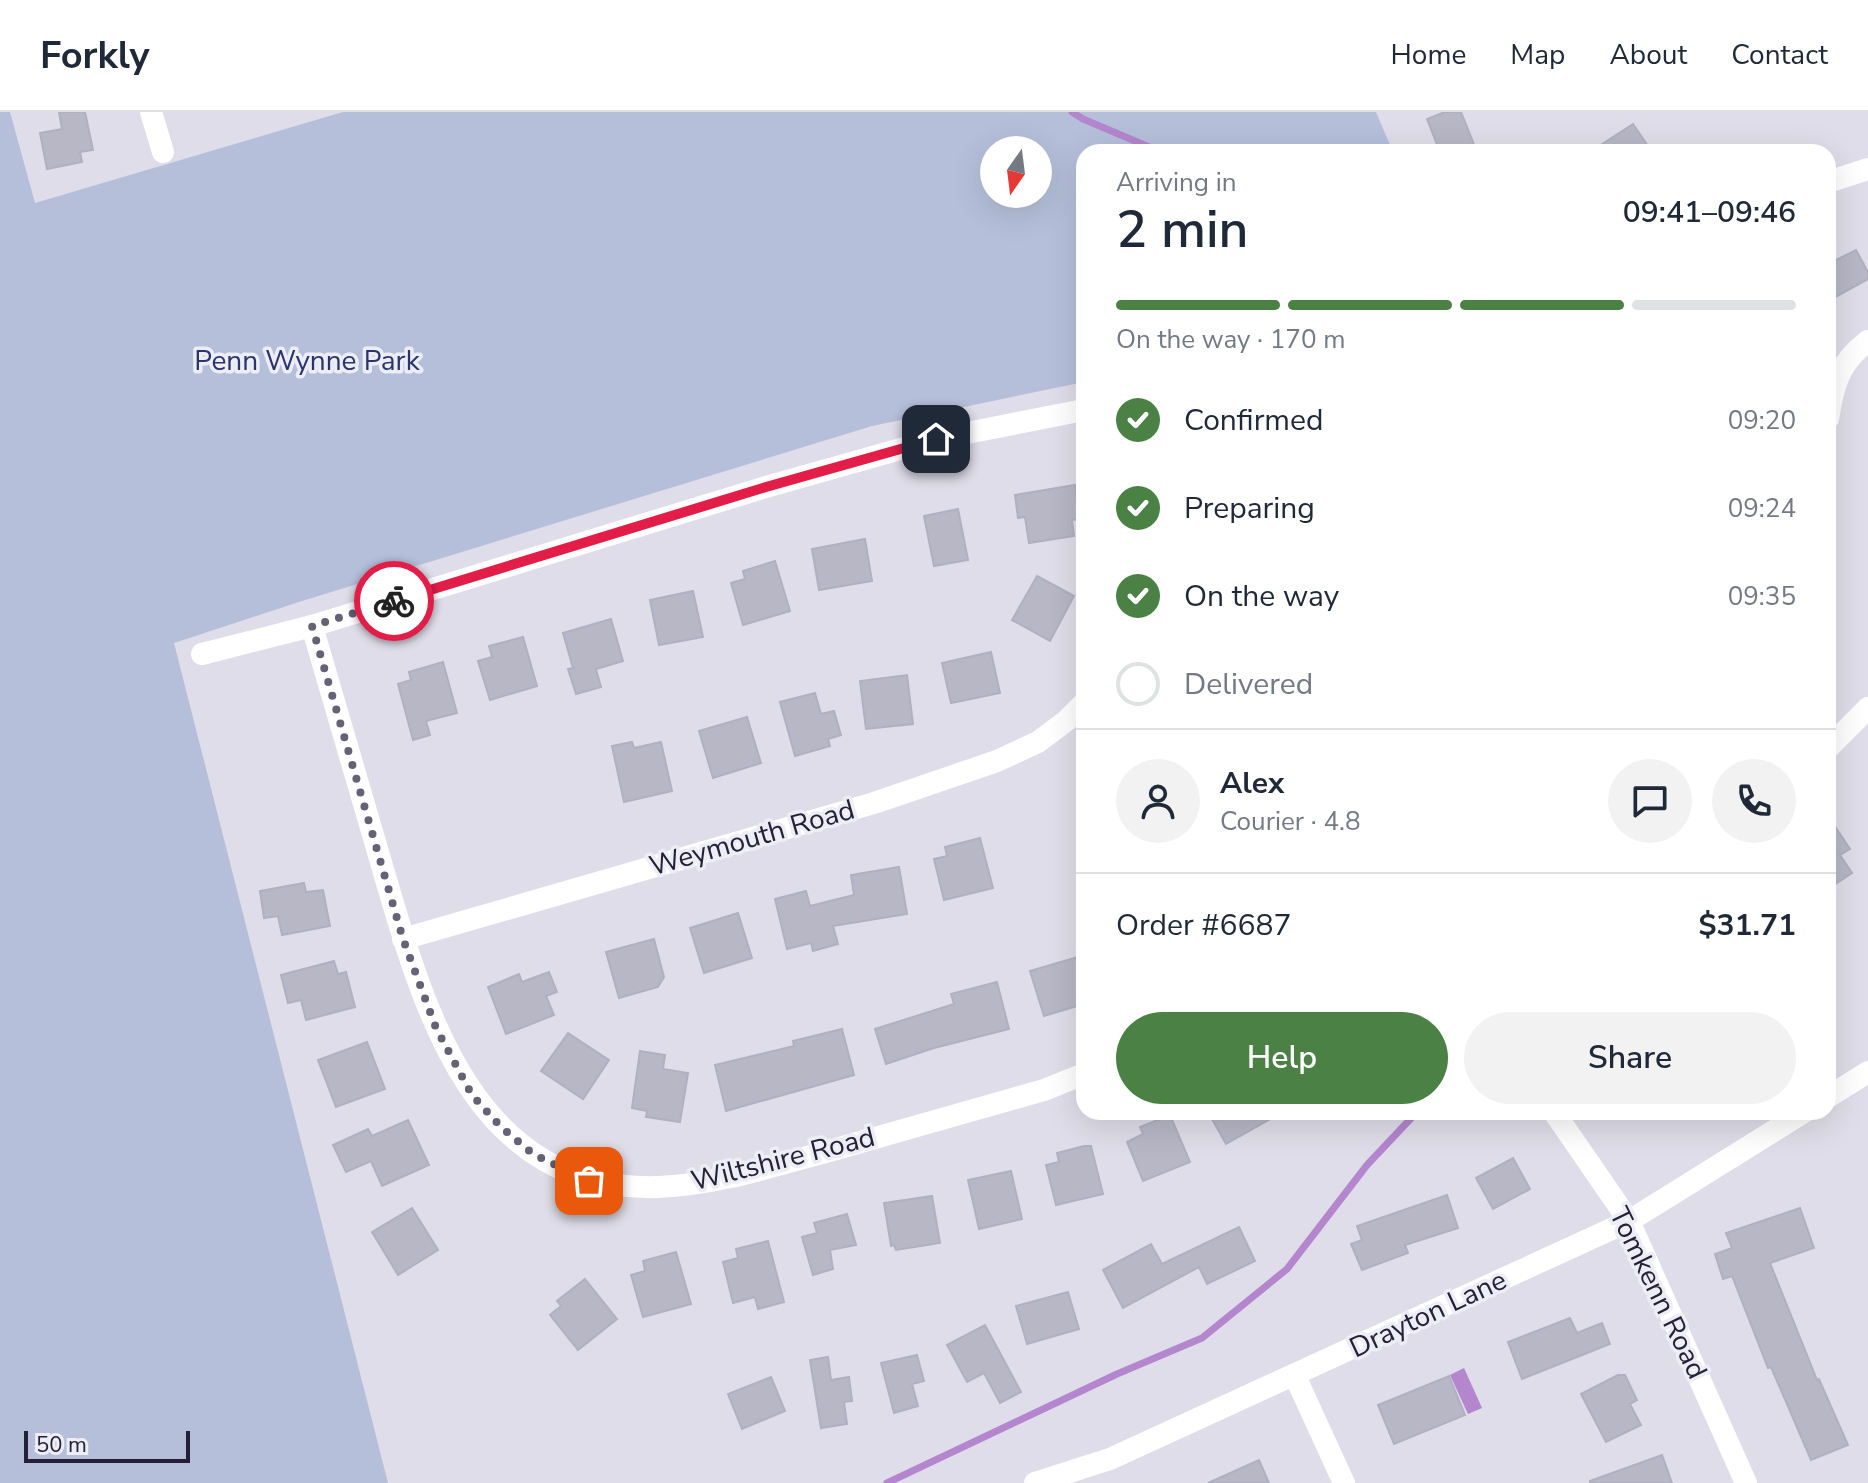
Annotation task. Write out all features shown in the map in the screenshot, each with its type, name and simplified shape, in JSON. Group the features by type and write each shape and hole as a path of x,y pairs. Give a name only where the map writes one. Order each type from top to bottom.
{"street":[{"path":"151,112 163,152"},
{"path":"1836,179 1868,169"},
{"path":"1836,384 1848,358 1868,341"},
{"path":"202,654 312,626 766,487 936,439 1076,412"},
{"name":"Wiltshire Road","path":"312,626 403,939 436,1028 472,1095 501,1127 533,1154 589,1181 625,1186 660,1187 731,1178 1044,1090 1076,1077"},
{"name":"Weymouth Road","path":"403,939 874,803 997,761 1038,742 1076,711"},
{"path":"1836,740 1864,712"},
{"path":"1836,1092 1868,1072"},
{"name":"Tomkenn Road","path":"1560,1120 1629,1221 1746,1483"},
{"name":"Drayton Lane","path":"1035,1483 1110,1459 1629,1221 1791,1120"},
{"path":"1295,1376 1344,1483"}],"green space":[{"name":"Penn Wynne Park","path":"0,112 10,112 35,203 343,112 1376,112 1390,144 1076,144 1076,384 872,426 174,643 388,1483 0,1483"}],"shaded area":[{"path":"1464,1368 1482,1408 1468,1414 1450,1375"}],"building":[{"path":"59,112 85,112 93,150 80,152 82,162 47,169 40,133 62,129"},
{"path":"1445,112 1461,112 1474,144 1437,144 1427,119"},
{"path":"1633,124 1647,144 1602,144"},
{"path":"1856,250 1868,272 1868,279 1836,297 1836,260"},
{"path":"1075,485 1074,536 1029,543 1025,517 1018,518 1015,495"},
{"path":"958,509 968,560 934,566 924,516"},
{"path":"865,539 872,581 819,590 812,549"},
{"path":"775,561 790,611 743,625 731,583 745,579 743,571"},
{"path":"1037,576 1074,596 1050,641 1012,620"},
{"path":"693,591 703,637 659,645 650,600"},
{"path":"611,619 623,661 596,669 601,687 576,694 568,669 573,668 563,633"},
{"path":"523,637 537,686 490,700 478,661 492,657 489,646"},
{"path":"991,652 1000,693 951,703 942,663"},
{"path":"443,662 457,713 426,721 430,735 413,740 398,684 411,680 409,672"},
{"path":"907,675 913,724 866,729 860,681"},
{"path":"815,693 821,714 834,711 841,735 828,739 830,746 795,756 780,702"},
{"path":"747,717 761,763 713,778 699,731"},
{"path":"632,742 634,748 661,742 672,791 624,802 612,746"},
{"path":"1836,828 1850,849 1840,855 1852,873 1836,884"},
{"path":"980,838 993,888 944,900 934,859 947,856 945,847"},
{"path":"899,867 907,914 833,926 838,944 813,951 811,943 787,949 775,899 806,891 810,906 854,895 851,875"},
{"path":"304,883 306,892 323,890 330,926 282,935 278,916 264,918 260,891"},
{"path":"738,913 752,958 704,973 690,928"},
{"path":"654,939 664,977 658,987 619,998 606,952"},
{"path":"1076,958 1076,1006 1044,1016 1030,971"},
{"path":"334,961 338,974 346,972 355,1007 306,1020 301,1000 288,1003 281,975"},
{"path":"549,972 557,992 546,996 554,1015 506,1034 488,987 519,974 522,982"},
{"path":"997,982 1009,1029 886,1064 875,1029 954,1004 951,994"},
{"path":"842,1029 854,1075 726,1111 715,1065 794,1046 793,1041"},
{"path":"568,1033 609,1060 583,1099 541,1071"},
{"path":"367,1042 385,1089 336,1107 318,1060"},
{"path":"640,1051 665,1055 663,1069 688,1073 680,1122 646,1117 647,1111 632,1108"},
{"path":"408,1120 429,1165 382,1186 371,1161 346,1172 333,1145 368,1129 372,1136"},
{"path":"1158,1120 1172,1120 1190,1162 1143,1181 1127,1142 1143,1134 1140,1127"},
{"path":"1212,1120 1269,1120 1226,1144"},
{"path":"1091,1146 1103,1194 1056,1205 1046,1165 1059,1162 1057,1153"},
{"path":"1513,1158 1530,1189 1493,1209 1476,1178"},
{"path":"1011,1171 1022,1219 979,1229 968,1180"},
{"path":"1447,1195 1458,1228 1405,1245 1408,1253 1362,1270 1351,1244 1362,1240 1357,1226"},
{"path":"932,1196 940,1243 896,1250 894,1245 891,1246 884,1203"},
{"path":"412,1208 438,1250 398,1275 372,1232"},
{"path":"1800,1208 1814,1248 1770,1263 1817,1380 1848,1445 1811,1460 1771,1367 1768,1368 1732,1276 1723,1279 1715,1254 1732,1248 1726,1233"},
{"path":"847,1214 856,1245 830,1250 833,1269 813,1275 802,1237 817,1233 814,1223"},
{"path":"1239,1227 1255,1261 1207,1284 1199,1267 1123,1308 1103,1270 1151,1244 1162,1264"},
{"path":"768,1241 784,1302 758,1309 755,1297 733,1303 723,1262 738,1258 736,1249"},
{"path":"676,1252 691,1304 643,1317 631,1275 645,1271 643,1261"},
{"path":"585,1279 617,1319 578,1350 550,1315 561,1306 557,1301"},
{"path":"1068,1292 1079,1329 1027,1344 1016,1306"},
{"path":"1570,1318 1577,1333 1602,1323 1610,1344 1522,1379 1508,1342"},
{"path":"985,1325 1021,1392 1000,1403 984,1373 967,1382 947,1345"},
{"path":"917,1355 924,1381 912,1384 918,1406 894,1413 881,1363"},
{"path":"828,1357 831,1380 849,1377 852,1401 844,1402 847,1424 821,1428 810,1360"},
{"path":"1618,1375 1625,1375 1637,1400 1630,1404 1641,1425 1606,1442 1581,1394"},
{"path":"1449,1376 1465,1415 1394,1444 1378,1405"},
{"path":"771,1377 785,1411 742,1429 728,1394"},
{"path":"1662,1455 1672,1483 1590,1483 1590,1481"},
{"path":"1259,1460 1269,1483 1208,1483"}],"waterway":[{"path":"1072,112 1142,144"},
{"path":"887,1483 1117,1374 1202,1338 1287,1269 1367,1165 1409,1120"}],"way so far":[{"path":"394,601 312,626 403,939 436,1028 472,1095 501,1127 533,1154 589,1181"}],"route":[{"path":"394,601 766,487 936,439"}]}
